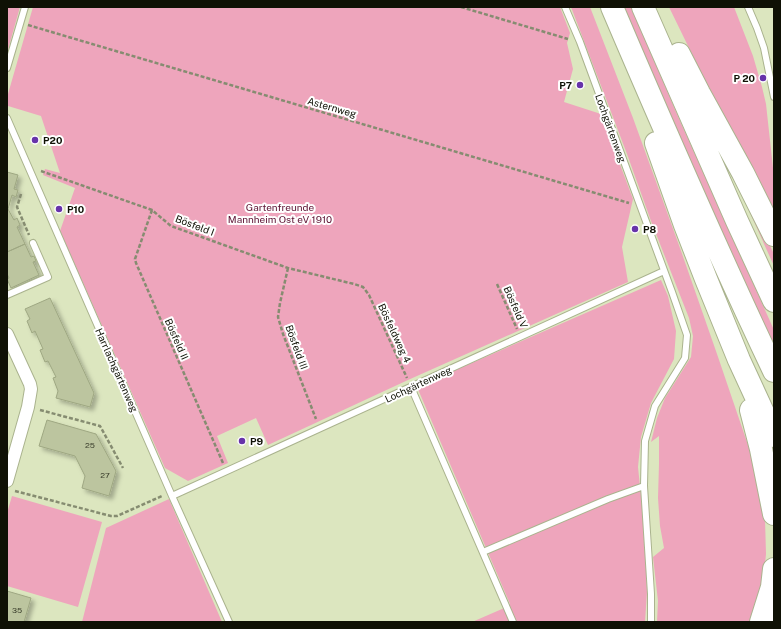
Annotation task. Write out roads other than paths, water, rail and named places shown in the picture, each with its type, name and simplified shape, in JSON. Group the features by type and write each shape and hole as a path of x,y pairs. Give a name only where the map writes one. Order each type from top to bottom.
{"highway":[{"path":"612,7 652,102 774,371"},
{"path":"643,7 774,302"},
{"path":"656,7 699,93 727,143 774,235"},
{"path":"652,102 654,137 685,225 739,360 774,436"},
{"path":"739,360 761,449 774,514"},
{"path":"761,622 772,587 774,569"}],"street":[{"path":"7,334 31,389 11,486"}],"lane":[{"path":"7,68 25,7"},
{"name":"Lochgärtenweg","path":"565,7 580,42 687,335 685,358 656,406 645,441 644,486 651,594 651,622"},
{"path":"748,7 764,48 774,97"},
{"name":"Harrlachgärtenweg","path":"7,118 172,496 229,622"},
{"path":"7,295 48,277 33,243"},
{"name":"Lochgärtenweg","path":"172,496 664,271"},
{"path":"412,387 513,622"},
{"path":"483,552 608,499 644,486"}],"place":[{"name":"P 20","path":"763,78"},
{"name":"P7","path":"580,85"},
{"name":"P20","path":"35,140"},
{"name":"P10","path":"59,209"},
{"name":"P8","path":"635,229"},
{"name":"P9","path":"242,441"}],"park label":[{"name":"Gartenfreunde Mannheim Ost eV 1910","path":"280,212"}]}
